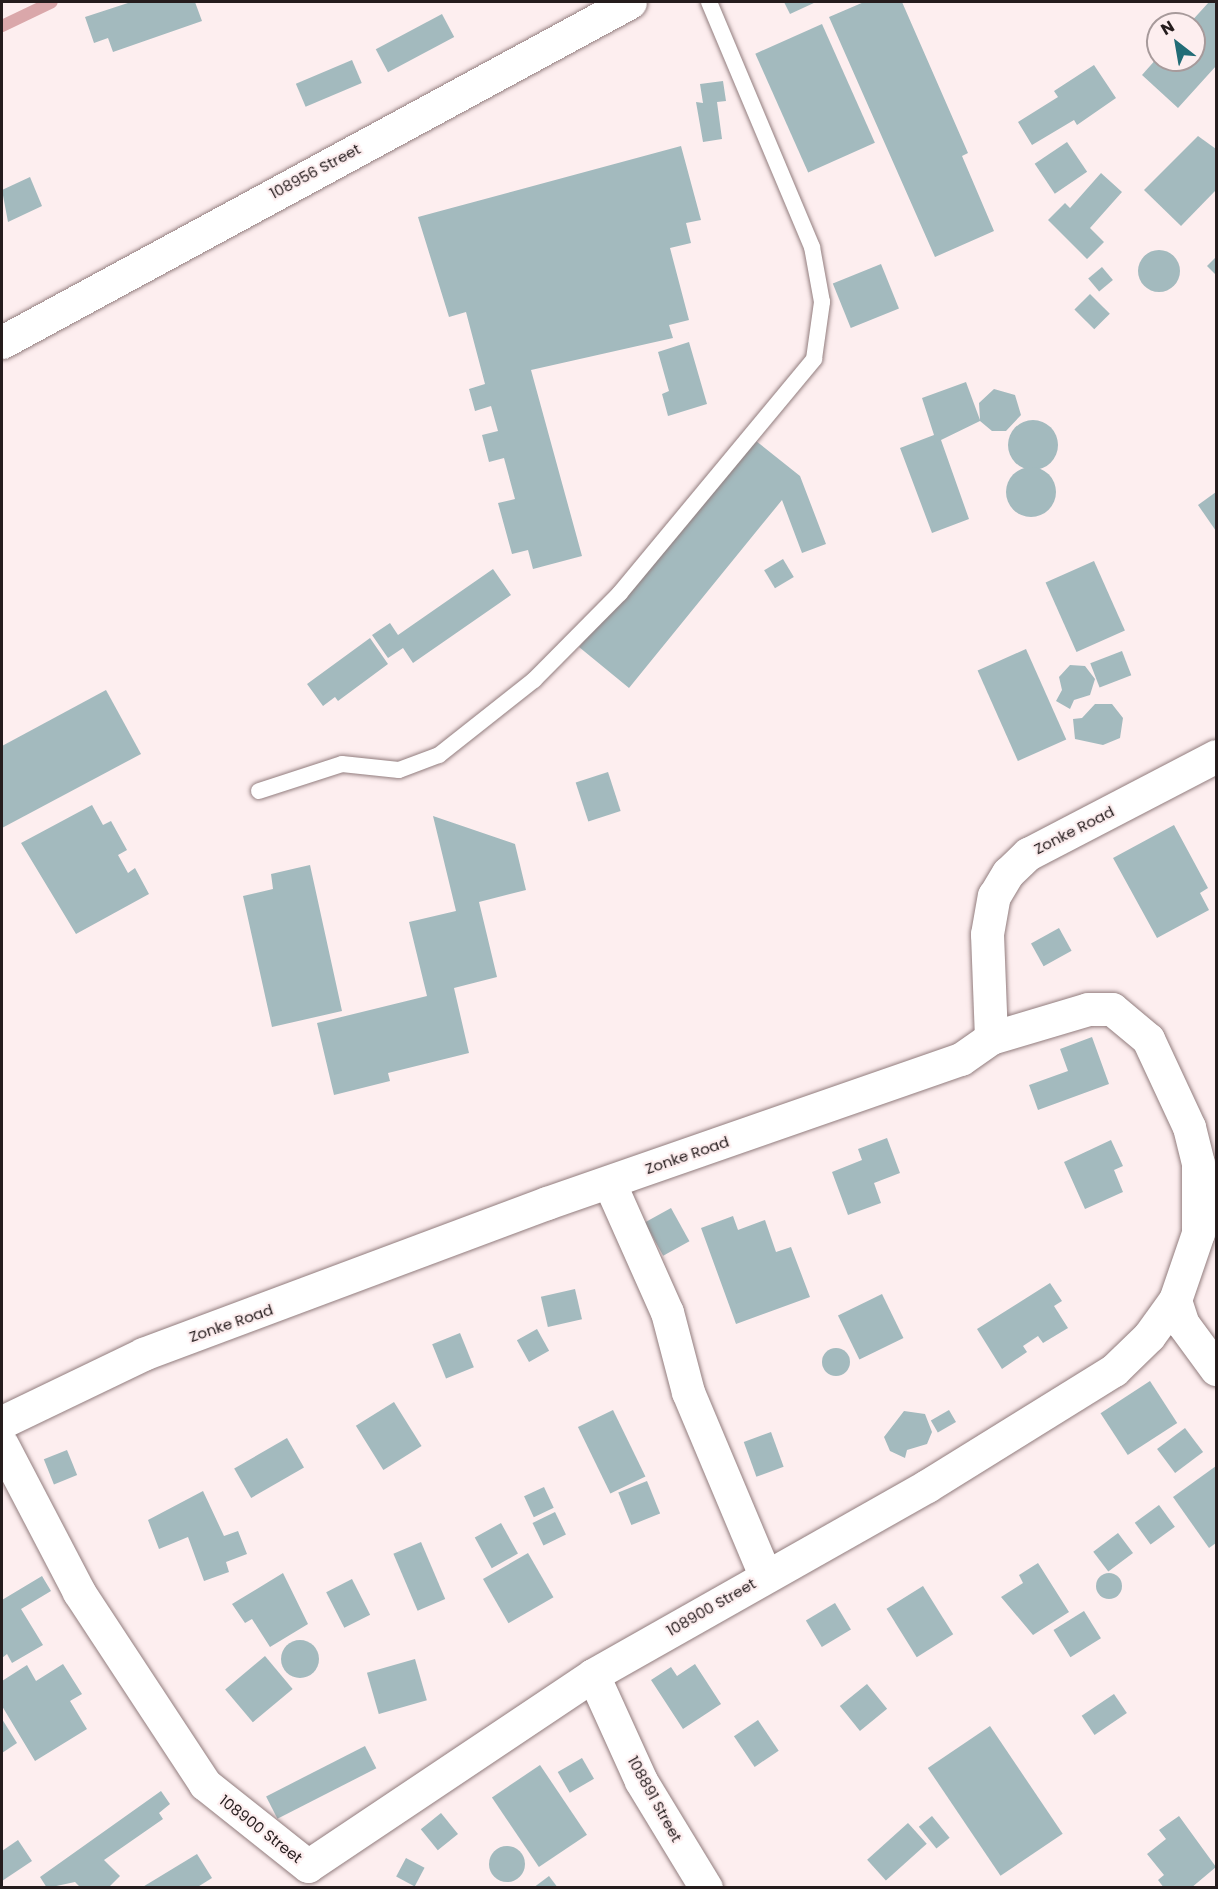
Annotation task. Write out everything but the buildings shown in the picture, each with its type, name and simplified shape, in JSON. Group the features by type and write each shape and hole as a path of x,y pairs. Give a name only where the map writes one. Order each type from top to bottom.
{"street":[{"name":"108956 Street","path":"2,342 630,2"},
{"name":"Zonke Road","path":"2,1422 142,1354 609,1182 961,1059 992,1038 987,934 994,896 1008,873 1028,854 1216,756"},
{"name":"108900 Street","path":"2,1445 79,1592 205,1784 309,1866 593,1675 765,1575 927,1486 1114,1370 1149,1336 1175,1300 1198,1233 1198,1163 1189,1127 1148,1039 1112,1010 1088,1009 992,1038"},
{"path":"609,1182 667,1312 691,1402 765,1575"},
{"path":"1175,1300 1184,1324 1216,1369"},
{"name":"108891 Street","path":"593,1675 641,1781 706,1887"}],"lane":[{"path":"259,791 342,764 416,768 456,741 534,680 620,593 814,359 822,302 812,247 709,2"}],"waterway":[{"path":"2,26 52,2"}]}
